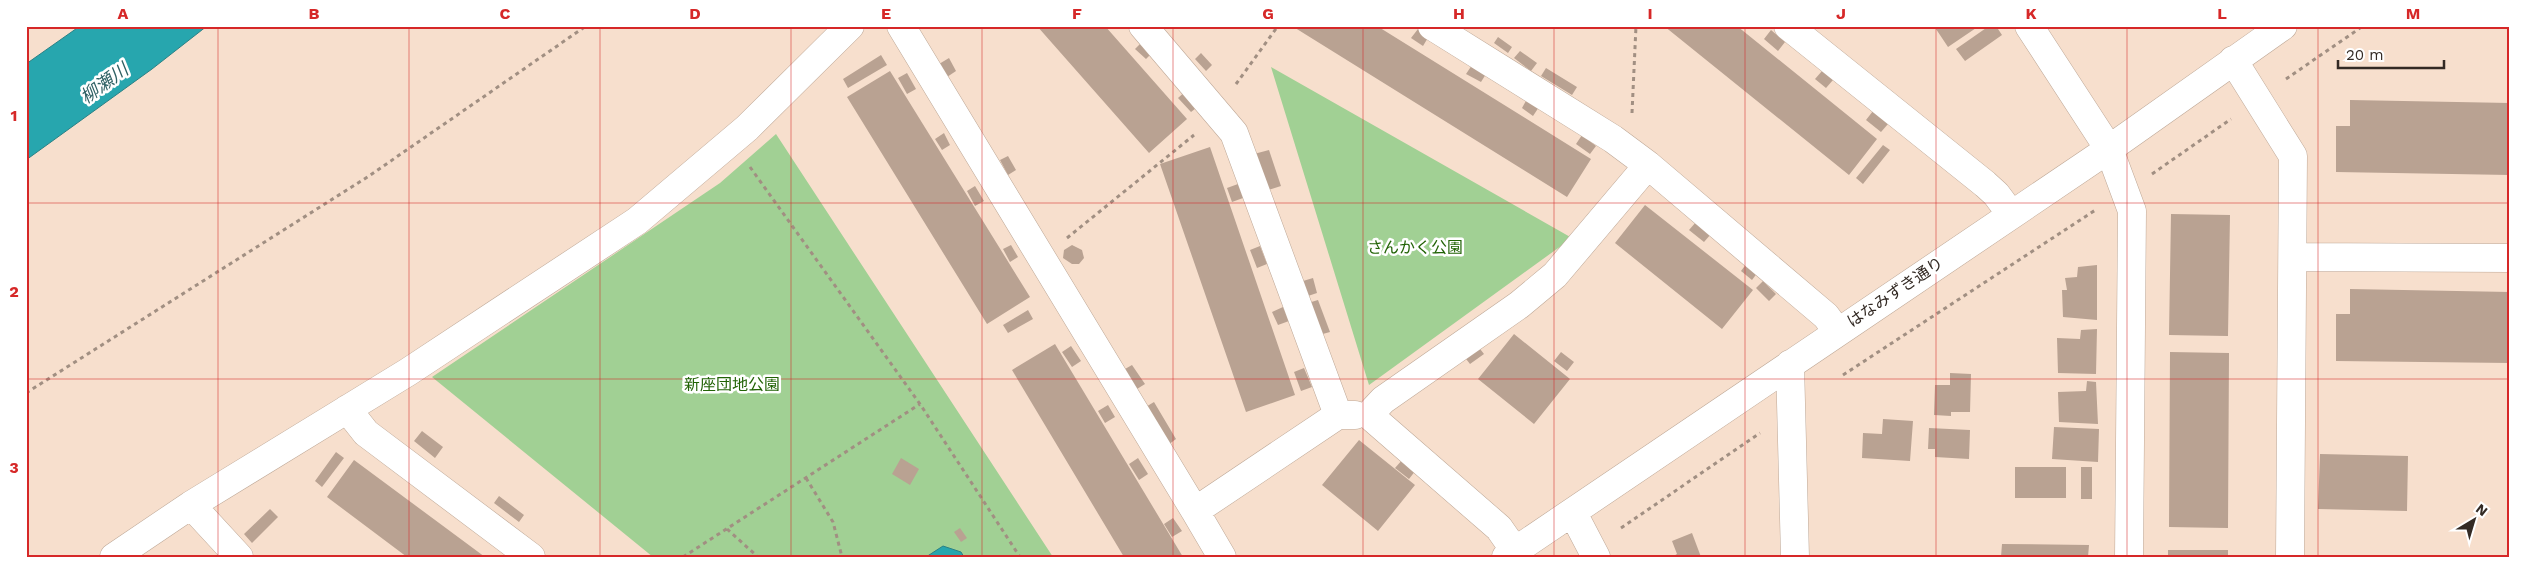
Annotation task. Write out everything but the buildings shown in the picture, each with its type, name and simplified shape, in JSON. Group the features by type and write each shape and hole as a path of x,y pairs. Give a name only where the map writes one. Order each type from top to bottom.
{"street":[{"path":"114,557 191,505 408,372 637,221 746,128 850,26"},
{"path":"902,26 1222,557"},
{"path":"1143,26 1234,133 1338,416"},
{"path":"1432,26 1613,139 1648,165 1820,312 1837,331"},
{"path":"1788,26 1985,184 1996,194 2011,214"},
{"path":"2030,26 2109,149 2132,211 2129,557"},
{"name":"はなみずき通り","path":"1511,554 1837,331 2109,149 2283,26"},
{"path":"2233,60 2293,156 2290,557"},
{"path":"1369,415 1383,400 1519,305 1555,275 1648,165"},
{"path":"2292,257 2510,258"},
{"path":"1790,364 1794,557"},
{"path":"347,409 366,433 531,557"},
{"path":"1194,512 1338,416 1369,415 1499,528 1511,554"},
{"path":"191,505 239,557"},
{"path":"1573,513 1596,557"}],"path":[{"path":"26,393 369,176 586,26"},
{"path":"1042,258 1204,127 1278,26"},
{"path":"1613,139 1634,110 1636,26"},
{"path":"2286,79 2363,26"},
{"path":"2152,174 2237,115"},
{"path":"744,166 747,164 920,404 1020,557"},
{"path":"1844,375 2099,207"},
{"path":"683,557 920,404"},
{"path":"1621,528 1768,427"},
{"path":"806,478 833,522 842,557"},
{"path":"727,529 758,557"}],"green space":[{"name":"さんかく公園","path":"1271,67 1572,238 1369,385"},
{"name":"新座団地公園","path":"776,134 1053,557 653,557 432,377 720,183"}],"water":[{"name":"柳瀬川","path":"80,26 207,26 152,69 26,160 26,64"},
{"path":"943,546 961,552 964,557 926,557"}]}
